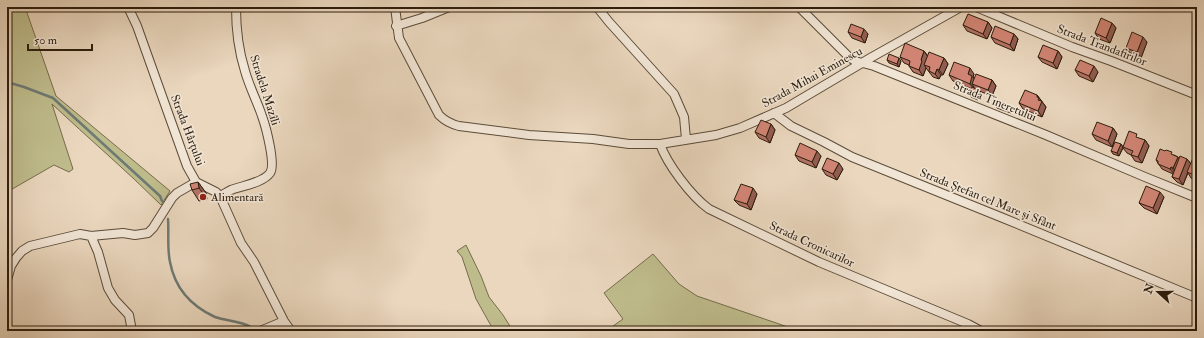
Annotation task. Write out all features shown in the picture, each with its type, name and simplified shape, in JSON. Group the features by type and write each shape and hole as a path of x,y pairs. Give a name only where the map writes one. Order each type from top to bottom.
{"street":[{"name":"Strada Hârțului","path":"128,7 137,26 187,166 196,182 216,192 220,196"},
{"name":"Stradela Mazîli","path":"220,196 230,190 255,182 265,177 269,174 272,164 263,118 248,81 236,33 236,7"},
{"path":"395,7 396,26 422,18 449,7"},
{"path":"597,7 674,94 684,117 686,139"},
{"name":"Strada Tineretului","path":"799,7 843,52 855,61 874,66 1039,132 1145,178 1197,198"},
{"name":"Strada Mihai Eminescu","path":"396,26 405,52 436,110 444,120 451,124 522,134 593,139 611,143 660,144 728,132 774,114 961,7"},
{"name":"Strada Trandafirilor","path":"976,7 1072,47 1112,61 1197,95"},
{"name":"Strada Ștefan cel Mare și Sfânt","path":"774,114 791,126 852,157 1197,298"},
{"name":"Strada Cronicarilor","path":"660,144 670,164 695,196 709,209 819,262 968,324 981,331"},
{"path":"7,280 11,266 16,258 22,251 30,246 80,234 91,236 113,233 135,235 148,233 153,228 172,198 177,193 196,182"},
{"path":"220,196 241,243 254,262 284,321 291,331"},
{"path":"91,236 98,252 110,294 129,315 132,331"},
{"path":"260,331 284,321"}],"shaded area":[{"path":"7,7 25,7 56,96 170,191 161,205 52,104 73,169 69,172 54,165 7,192"},
{"path":"466,245 489,297 513,331 494,331 476,299 462,257 457,251"},
{"path":"653,254 679,284 697,296 785,326 794,331 606,331 623,319 604,293"}],"building":[{"path":"968,14 988,22 983,34 963,25"},
{"path":"1101,18 1112,23 1106,38 1095,33"},
{"path":"851,24 864,29 861,37 848,32"},
{"path":"995,26 1014,34 1010,45 991,37"},
{"path":"1132,32 1143,37 1137,52 1126,48"},
{"path":"905,43 924,51 919,70 909,66 910,61 900,57"},
{"path":"1043,45 1058,51 1053,63 1038,57"},
{"path":"929,52 944,58 939,70 937,69 935,74 929,71 930,67 924,65"},
{"path":"889,54 899,58 897,64 887,60"},
{"path":"1080,60 1094,66 1089,76 1075,70"},
{"path":"954,62 970,68 968,74 972,76 970,84 949,75"},
{"path":"976,74 992,80 988,90 972,84"},
{"path":"972,87 978,90 976,97 969,94"},
{"path":"1025,90 1037,95 1039,98 1038,100 1042,101 1038,111 1019,103"},
{"path":"996,100 1010,106 1009,110 995,105"},
{"path":"761,120 771,124 766,137 755,132"},
{"path":"1097,122 1113,128 1108,141 1092,134"},
{"path":"1129,131 1137,134 1136,137 1145,140 1138,157 1131,155 1133,151 1123,147"},
{"path":"1115,142 1121,144 1117,153 1111,151"},
{"path":"800,143 817,151 812,162 795,155"},
{"path":"1160,149 1172,152 1171,154 1178,157 1173,168 1171,167 1170,169 1158,164 1158,161 1156,160"},
{"path":"1180,156 1187,159 1179,179 1172,177"},
{"path":"827,158 839,163 833,174 822,169"},
{"path":"1193,158 1197,159 1197,176 1187,172"},
{"path":"198,182 199,188 192,190 190,184"},
{"path":"741,184 753,188 747,204 734,200"},
{"path":"1146,186 1160,192 1153,208 1139,203"}],"waterway":[{"path":"7,82 53,98 160,196 162,201"},
{"path":"168,219 169,252 172,272 185,296 206,313 251,327"}],"place":[{"name":"Alimentară","path":"203,197"}]}
